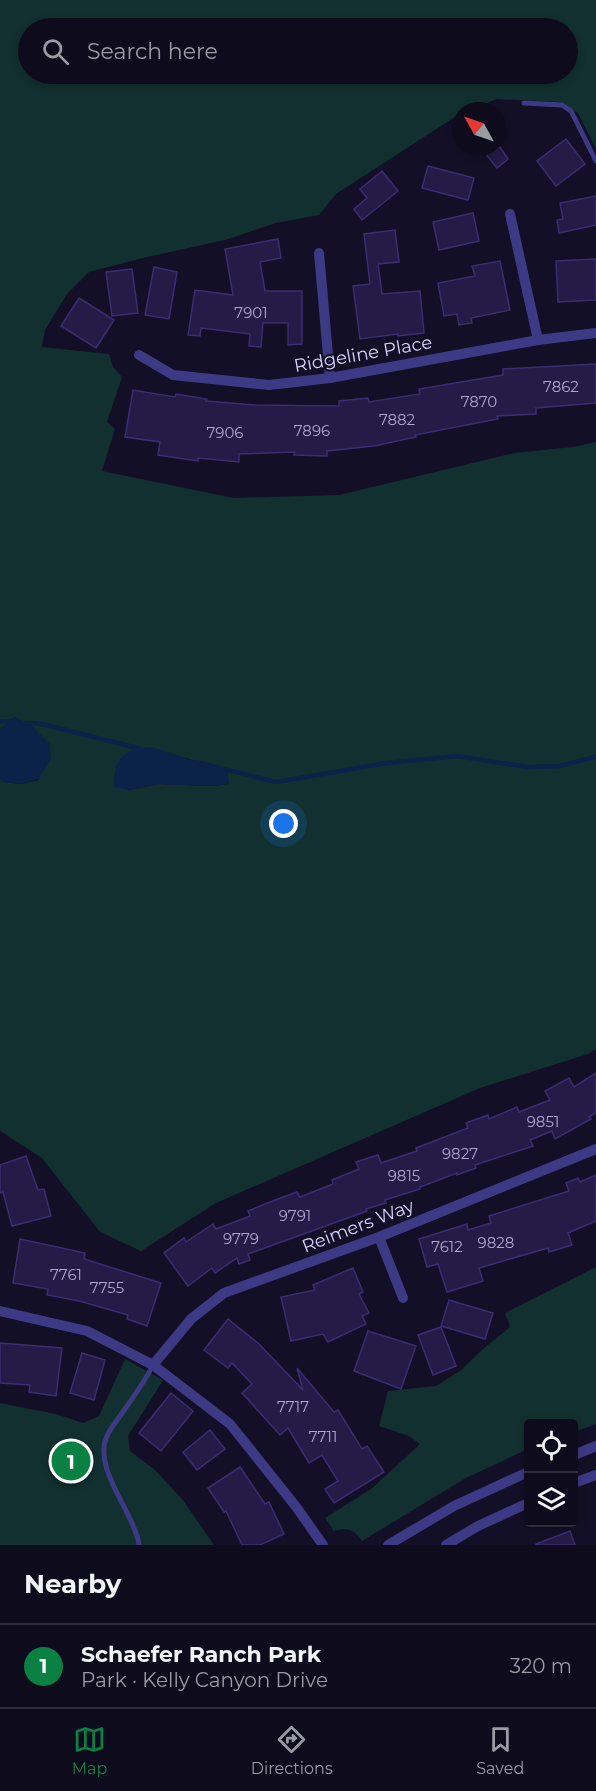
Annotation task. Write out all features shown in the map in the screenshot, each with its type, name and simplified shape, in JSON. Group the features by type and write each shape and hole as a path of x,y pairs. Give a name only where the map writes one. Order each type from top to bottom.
{"street":[{"path":"510,214 538,340"},
{"path":"319,253 330,378"},
{"name":"Ridgeline Place","path":"140,355 173,375 269,386 330,378 538,340 596,333"},
{"name":"Reimers Way","path":"153,1365 191,1319 224,1293 379,1237 596,1149"},
{"path":"379,1237 403,1298"},
{"path":"0,1311 87,1331 153,1365 230,1424 297,1508 323,1545"},
{"path":"578,1453 596,1446"},
{"path":"388,1545 454,1506 526,1473"},
{"path":"578,1481 596,1475"},
{"path":"446,1545 478,1526 524,1505"}],"lane":[{"path":"524,103 562,105 571,111 596,161"},
{"path":"139,1545 132,1523 111,1480 102,1452 107,1436 147,1378 153,1365"}],"green space":[{"path":"0,0 596,0 596,149 578,113 559,102 497,99 490,102 452,102 452,119 336,194 319,215 276,223 225,240 89,272 67,294 45,330 42,347 109,354 113,367 122,377 107,422 115,429 102,471 234,498 339,495 514,453 573,447 596,442 596,1049 588,1054 480,1088 216,1203 141,1251 100,1232 42,1158 0,1131 0,778 3,782 21,784 39,780 35,729 15,717 0,729","holes":["187,758 227,771 228,784 212,786 159,784 129,790"]},
{"path":"596,1267 596,1424 578,1431 578,1419 524,1419 524,1451 466,1478 362,1541 350,1530 334,1531 325,1518 371,1489 420,1444 409,1436 379,1426 388,1391 436,1386 460,1371 510,1327 505,1313"},
{"path":"125,1359 163,1380 128,1436 130,1451 155,1470 182,1499 214,1545 0,1545 0,1403 56,1414 83,1423 99,1416"}],"water":[{"path":"15,717 35,729 50,744 51,758 39,779 21,784 2,782 0,778 0,729"},
{"path":"150,747 227,771 229,784 212,786 159,784 129,790 114,787 115,770 126,753"}],"building":[{"path":"566,139 585,164 556,186 537,161"},
{"path":"487,156 506,156 508,159 497,168"},
{"path":"428,166 474,178 468,200 422,188"},
{"path":"382,171 398,191 362,220 354,209 367,198 360,189"},
{"path":"596,196 596,225 559,233 557,220 563,219 560,203"},
{"path":"473,213 479,241 439,250 433,222"},
{"path":"395,230 399,262 378,264 382,294 420,291 424,333 360,339 353,286 370,284 364,234"},
{"path":"278,239 281,258 260,262 265,291 302,291 302,344 288,345 288,323 263,323 261,347 249,346 250,334 201,328 200,336 188,335 195,290 233,295 225,249"},
{"path":"596,259 596,300 558,302 556,261"},
{"path":"500,261 510,310 471,318 472,323 459,325 457,314 444,316 438,283 475,276 472,266"},
{"path":"154,267 177,272 169,319 145,315"},
{"path":"132,269 138,313 112,316 106,272"},
{"path":"79,298 114,320 96,348 61,326"},
{"path":"596,364 596,403 536,408 536,414 497,416 498,419 415,435 416,437 374,446 327,451 327,456 294,455 295,452 239,454 239,462 198,458 198,461 158,455 160,442 125,437 133,390 175,397 176,394 207,399 206,401 255,405 339,406 339,401 368,398 369,402 420,394 419,389 503,375 503,369"},
{"path":"596,1073 596,1113 589,1117 591,1119 555,1139 552,1131 530,1140 533,1146 475,1165 476,1168 385,1200 386,1203 366,1209 367,1211 248,1254 250,1260 239,1264 237,1258 215,1273 212,1268 188,1286 164,1253 184,1238 186,1242 213,1224 216,1229 250,1216 248,1211 270,1202 297,1192 300,1197 333,1184 332,1180 359,1169 356,1162 378,1155 381,1163 417,1151 416,1148 468,1128 466,1123 488,1115 489,1119 517,1107 519,1112 550,1100 545,1091 569,1078 574,1087"},
{"path":"26,1156 38,1190 44,1189 51,1216 12,1226 3,1192 0,1193 0,1165"},
{"path":"596,1175 596,1221 568,1233 572,1245 549,1252 548,1248 479,1268 483,1281 447,1292 438,1264 427,1267 419,1239 467,1224 468,1230 491,1223 489,1216 569,1191 566,1183 578,1178 580,1182"},
{"path":"20,1239 85,1253 84,1259 161,1283 147,1326 127,1319 128,1315 79,1301 47,1295 48,1289 13,1283"},
{"path":"353,1268 363,1292 359,1294 369,1313 362,1316 366,1324 328,1342 323,1334 291,1341 281,1297 315,1290 313,1285"},
{"path":"449,1300 493,1313 485,1339 441,1326"},
{"path":"228,1319 259,1344 303,1390 297,1368 334,1412 338,1410 362,1449 367,1446 384,1472 334,1503 325,1489 338,1481 322,1455 309,1463 288,1428 280,1435 242,1393 252,1384 232,1363 228,1368 204,1350"},
{"path":"441,1327 456,1366 433,1375 418,1335"},
{"path":"368,1331 416,1346 401,1389 354,1371"},
{"path":"0,1343 62,1348 56,1396 29,1392 30,1385 0,1383"},
{"path":"82,1353 105,1360 94,1400 70,1393"},
{"path":"171,1393 193,1411 161,1451 139,1433"},
{"path":"210,1430 225,1449 197,1470 183,1452"},
{"path":"240,1467 265,1504 269,1502 284,1534 260,1545 242,1545 226,1511 224,1512 208,1488"},
{"path":"570,1531 575,1545 536,1545 536,1544"}],"waterway":[{"path":"0,721 12,722"},
{"path":"21,723 42,724 141,749"},
{"path":"196,762 276,782 386,763 457,756 528,767 559,766 596,757"}],"place":[{"name":"Schaefer Ranch Park","path":"71,1461"}]}
